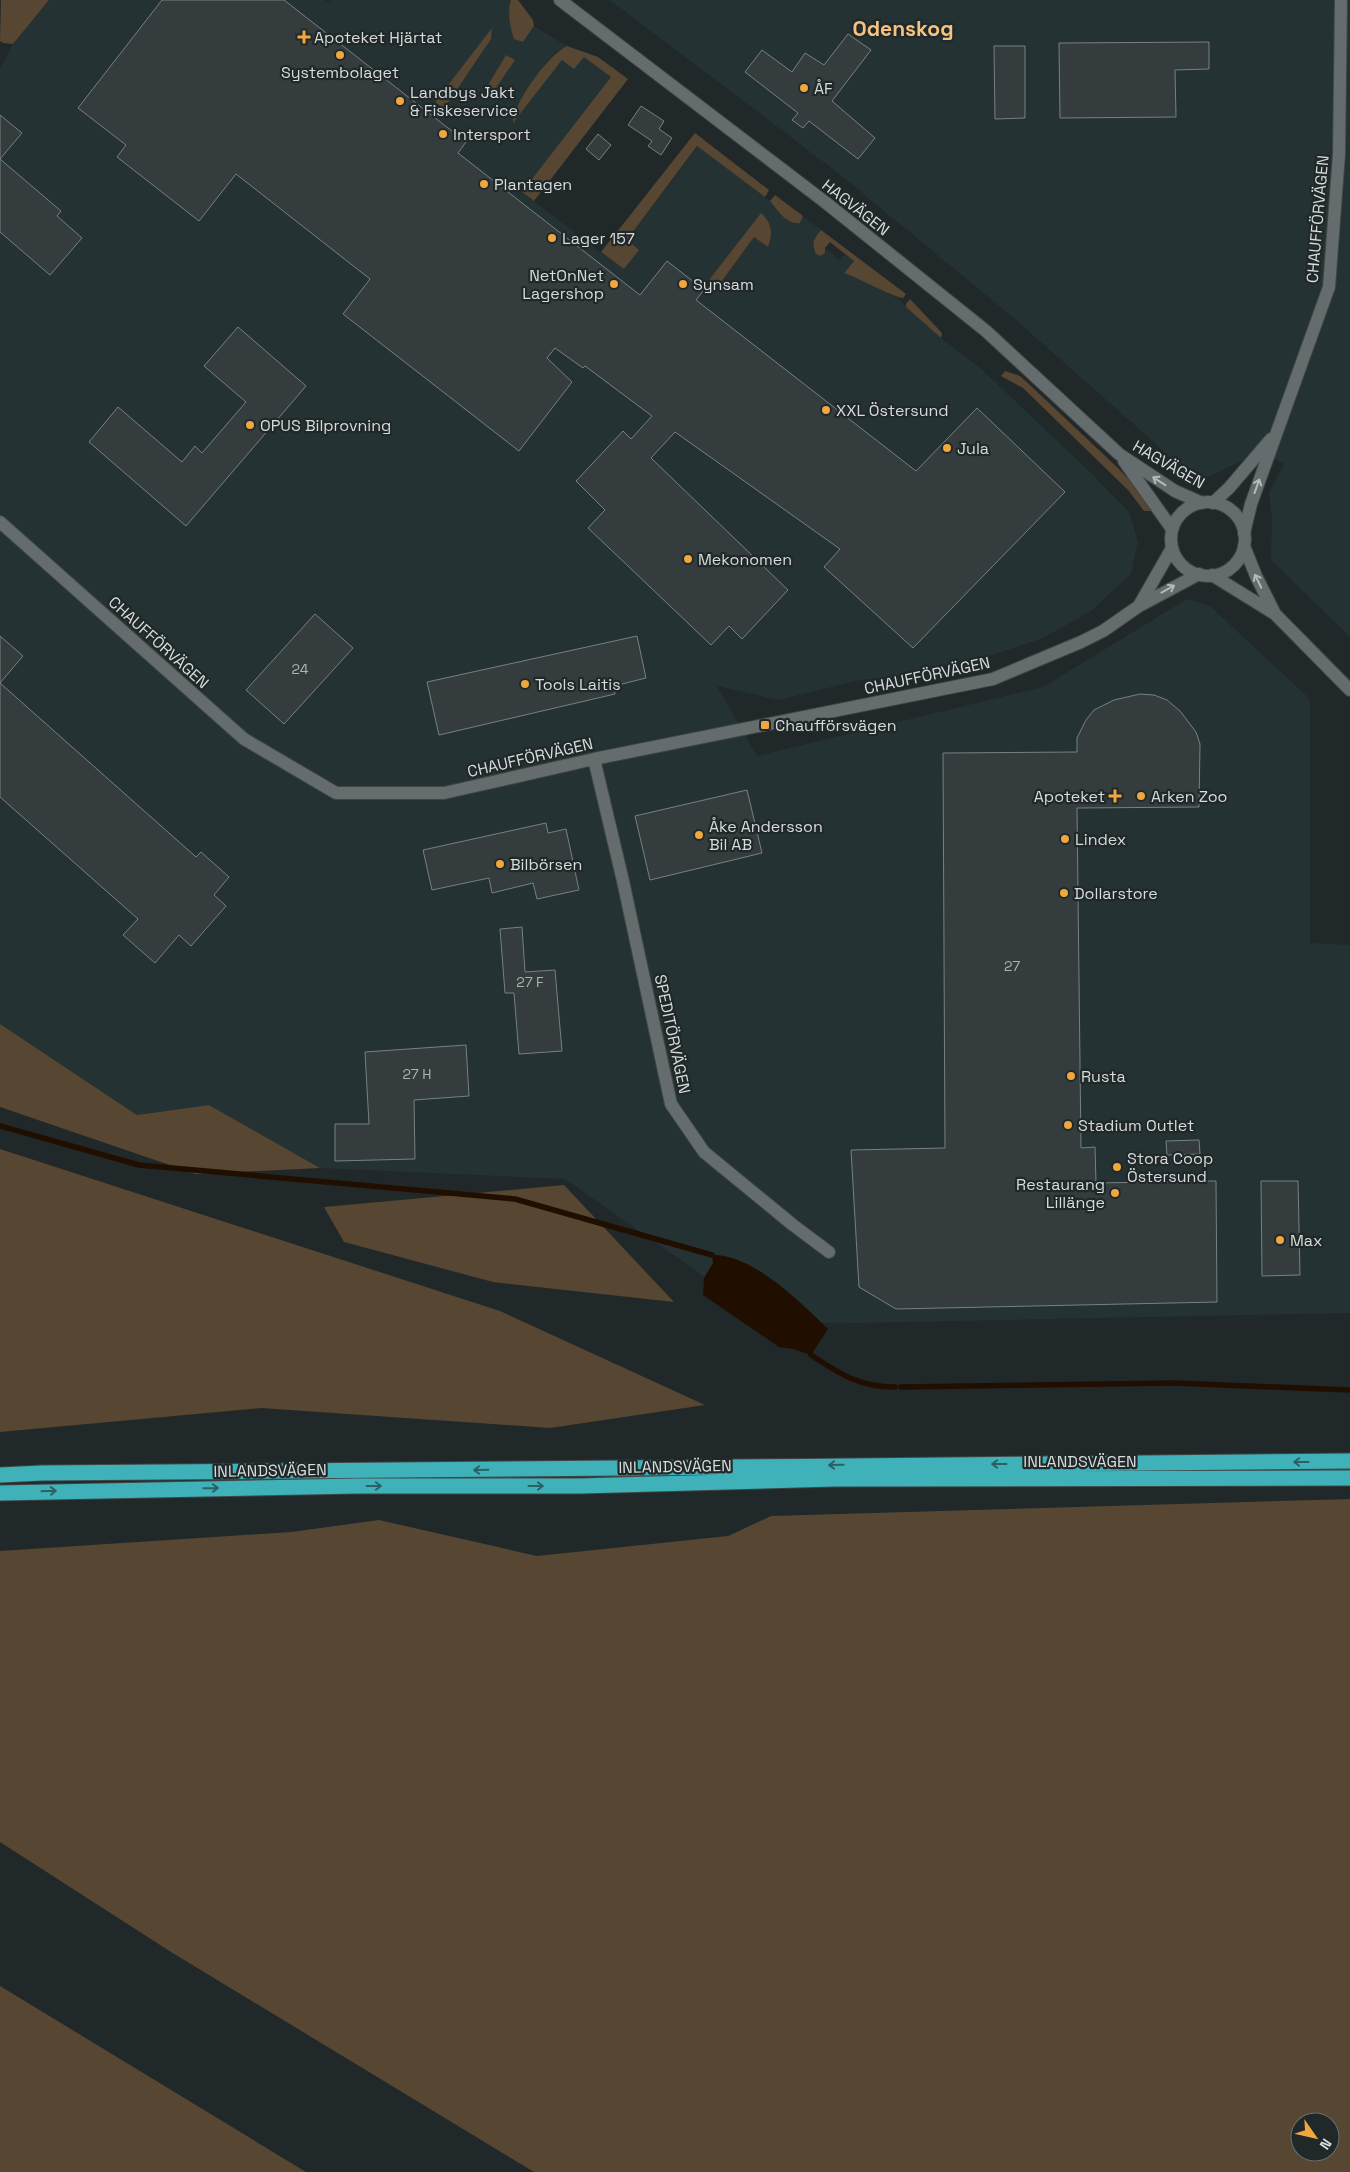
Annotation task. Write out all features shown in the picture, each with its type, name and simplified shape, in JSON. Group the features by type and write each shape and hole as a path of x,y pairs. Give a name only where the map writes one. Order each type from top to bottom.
{"highway":[{"name":"INLANDSVÄGEN","path":"0,1476 42,1473 337,1472 843,1465 1350,1461"},
{"name":"INLANDSVÄGEN","path":"0,1493 337,1486 580,1486 836,1479 1350,1478"}],"street":[{"name":"HAGVÄGEN","path":"560,0 832,208 986,331 1119,454 1175,491 1208,503"},
{"name":"CHAUFFÖRVÄGEN","path":"1244,533 1251,504 1329,287 1339,154 1341,0"},
{"name":"CHAUFFÖRVÄGEN","path":"1208,503 1229,488 1277,431"},
{"name":"HAGVÄGEN","path":"1119,454 1172,529"},
{"path":"1244,546 1239,558 1231,568 1212,575 1199,574 1192,572 1181,564 1172,548 1172,529 1181,513 1192,505 1220,504 1232,511 1240,521 1244,533 1244,546 1256,576 1275,614"},
{"name":"CHAUFFÖRVÄGEN","path":"0,522 244,739 336,793 444,793 594,759 993,678 1066,650 1103,631 1139,606 1199,574"},
{"name":"CHAUFFÖRVÄGEN","path":"1139,606 1172,548"},
{"path":"1212,575 1275,614 1350,690"},
{"name":"SPEDITÖRVÄGEN","path":"594,759 623,881 671,1104 704,1152 829,1252"}],"shaded area":[{"path":"1,0 49,0 13,44 0,41"},
{"path":"49,0 324,0 329,2 330,0 511,0 523,42 534,26 567,46 558,50 547,62 527,90 514,122 562,60 584,57 611,77 523,193 608,258 627,241 698,146 770,201 787,221 800,223 803,216 821,230 814,238 824,253 826,249 840,260 845,254 854,261 844,273 867,282 897,298 941,338 978,366 1089,471 1129,512 1138,542 1131,574 1091,611 1041,639 976,660 927,668 910,674 856,681 779,700 717,686 757,756 1043,687 1187,599 1210,606 1310,699 1310,943 1350,945 1350,1313 855,1323 769,1322 565,1179 320,1168 209,1105 137,1115 0,1024 0,69 13,44","holes":["492,29 491,38 444,109 435,102","761,214 768,247 754,237 719,285 709,280"]},
{"path":"511,0 518,0 533,20 534,26 523,42 514,39 509,14"},
{"path":"610,0 1350,0 1350,637 1271,560 1272,519 1269,492 1284,464 1257,450 1241,461 1206,478 1184,471 1015,319 838,173"},
{"path":"492,28 491,39 444,109 435,102"},
{"path":"567,46 598,57 628,79 534,201 522,192 611,77 584,57 574,69 562,60 513,123 519,104 533,80 551,59"},
{"path":"506,55 515,60 491,95 487,93 487,87"},
{"path":"695,133 769,190 765,197 697,146 627,240 639,250 624,269 601,252"},
{"path":"775,195 803,216 800,223 791,222 779,212 770,201"},
{"path":"761,213 770,228 771,237 768,247 754,237 719,285 709,280"},
{"path":"821,230 906,294 903,298 892,295 844,273 854,261 830,242 825,248 825,253 820,256 816,254 814,241"},
{"path":"910,299 942,333 941,338 906,307"},
{"path":"1005,371 1020,376 1119,469 1146,498 1152,507 1151,511 1144,511 1128,490 1023,388 1001,376"},
{"path":"0,1024 137,1115 209,1105 320,1168 196,1174 0,1107"},
{"path":"0,1149 500,1311 705,1405 550,1428 261,1408 0,1432"},
{"path":"564,1185 674,1302 493,1282 344,1242 324,1207"},
{"path":"712,1255 728,1257 743,1262 759,1271 790,1293 828,1329 811,1355 779,1347 703,1295 704,1278 713,1263"},
{"path":"1350,1499 1350,2172 534,2172 171,1952 0,1842 0,1551 291,1532 379,1520 537,1556 728,1536 771,1516"},
{"path":"0,1986 306,2172 0,2172"}],"building":[{"path":"162,0 284,0 466,142 458,153 640,295 667,261 704,290 696,300 916,471 977,408 1065,492 913,648 824,567 840,549 675,432 651,458 788,590 742,639 729,626 711,645 588,528 605,510 576,481 623,431 631,439 652,416 585,366 583,368 555,348 547,358 572,382 519,451 343,314 370,279 236,174 199,221 117,157 126,145 78,108"},
{"name":"ÅF","path":"848,34 871,50 832,101 875,138 858,159 809,121 803,128 792,120 798,113 745,72 762,50 792,72 805,53 824,65"},
{"path":"1209,42 1209,69 1175,70 1176,117 1060,118 1059,43"},
{"path":"994,46 1025,46 1025,118 995,119"},
{"path":"641,106 664,121 659,129 672,138 661,155 648,146 652,141 628,125"},
{"path":"0,115 22,133 0,159"},
{"path":"598,134 611,145 599,160 586,149"},
{"path":"0,159 61,211 57,216 82,238 50,275 0,232"},
{"name":"OPUS Bilprovning","path":"238,327 306,386 186,526 89,442 118,407 182,462 195,446 202,453 246,402 204,366"},
{"path":"315,614 353,648 284,724 246,690"},
{"path":"0,636 23,656 0,683"},
{"name":"Tools Laitis","path":"637,636 646,678 614,686 615,694 439,735 427,682"},
{"path":"0,683 196,857 201,852 229,877 214,895 226,906 191,946 179,935 155,963 123,935 138,919 0,797"},
{"path":"1140,694 1154,695 1167,700 1180,711 1196,732 1200,744 1199,807 1077,808 1081,1148 1095,1147 1096,1183 1216,1181 1217,1302 896,1309 859,1287 851,1150 945,1148 943,753 1077,752 1077,738 1086,720 1094,710 1114,700"},
{"name":"Åke Andersson Bil AB","path":"747,790 762,853 650,880 635,816"},
{"name":"Bilbörsen","path":"546,823 548,833 566,829 579,890 537,899 533,883 492,893 489,878 432,890 423,850"},
{"path":"522,927 525,972 555,970 562,1051 519,1054 514,993 505,993 500,929"},
{"path":"466,1045 469,1096 414,1100 415,1159 335,1161 335,1124 369,1124 365,1052"},
{"path":"1199,1140 1200,1154 1167,1155 1166,1141"},
{"name":"Max","path":"1261,1181 1298,1181 1300,1275 1262,1276"}],"waterway":[{"path":"0,1126 139,1165 515,1199 712,1255"},
{"path":"811,1355 831,1368 860,1382 895,1387"},
{"path":"901,1387 1175,1383 1350,1390"}],"place":[{"name":"Apoteket Hjärtat","path":"304,37"},
{"name":"Systembolaget","path":"340,55"},
{"name":"ÅF","path":"804,88"},
{"name":"Landbys Jakt & Fiskeservice","path":"400,101"},
{"name":"Intersport","path":"443,134"},
{"name":"Plantagen","path":"484,184"},
{"name":"Lager 157","path":"552,238"},
{"name":"NetOnNet Lagershop","path":"614,284"},
{"name":"Synsam","path":"683,284"},
{"name":"XXL Östersund","path":"826,410"},
{"name":"OPUS Bilprovning","path":"250,425"},
{"name":"Jula","path":"947,448"},
{"name":"Mekonomen","path":"688,559"},
{"name":"Tools Laitis","path":"525,684"},
{"name":"Chaufförsvägen","path":"765,725"},
{"name":"Apoteket","path":"1115,796"},
{"name":"Arken Zoo","path":"1141,796"},
{"name":"Åke Andersson Bil AB","path":"699,835"},
{"name":"Lindex","path":"1065,839"},
{"name":"Bilbörsen","path":"500,864"},
{"name":"Dollarstore","path":"1064,893"},
{"name":"Rusta","path":"1071,1076"},
{"name":"Stadium Outlet","path":"1068,1125"},
{"name":"Stora Coop Östersund","path":"1117,1167"},
{"name":"Restaurang Lillänge","path":"1115,1193"},
{"name":"Max","path":"1280,1240"}],"district":[{"name":"Odenskog","path":"903,29"}]}
